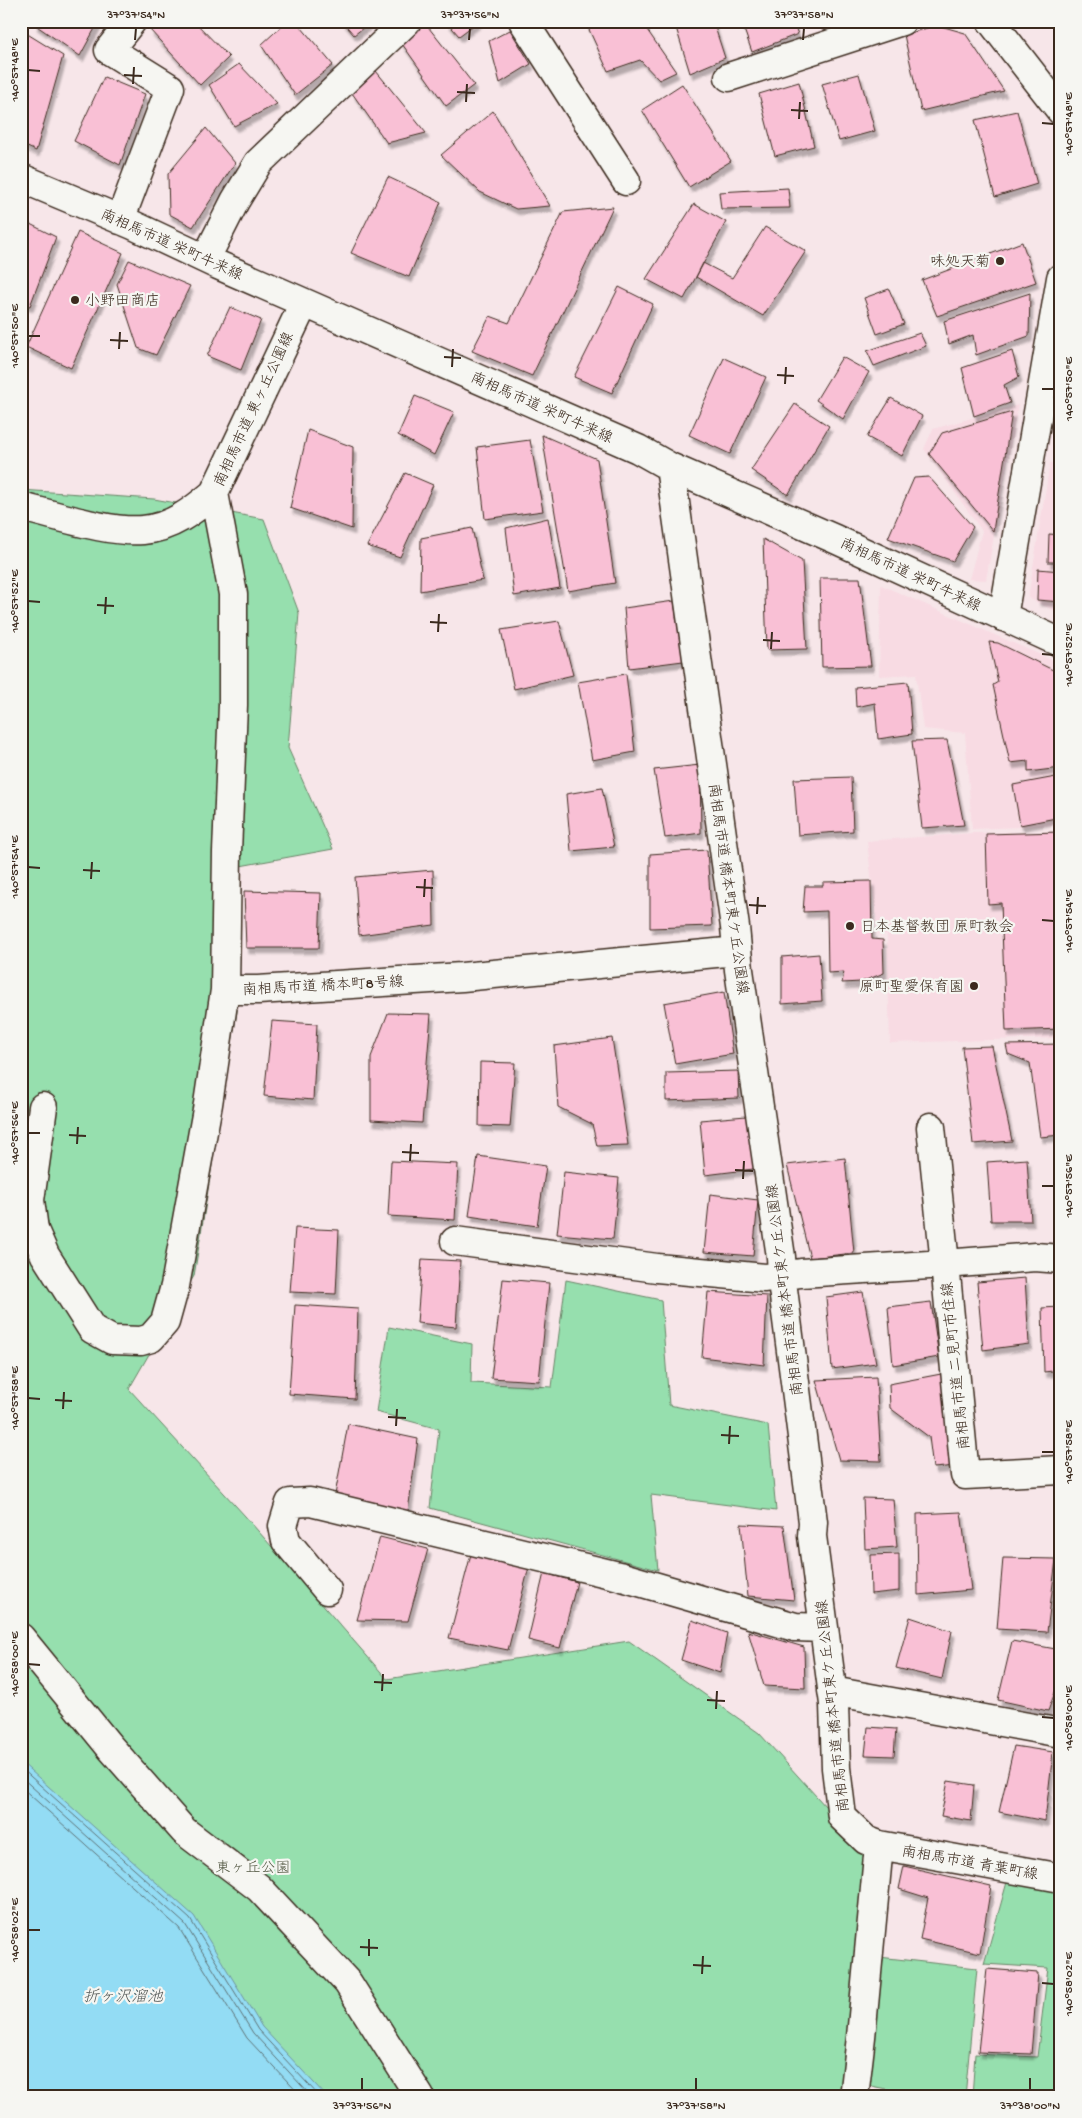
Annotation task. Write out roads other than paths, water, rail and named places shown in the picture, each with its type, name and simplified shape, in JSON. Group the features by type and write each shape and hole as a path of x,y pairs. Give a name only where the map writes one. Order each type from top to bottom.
{"street":[{"path":"120,220 170,88 109,50 132,21"},
{"path":"206,258 235,201 258,163 407,21"},
{"path":"522,21 626,180"},
{"path":"729,77 902,21"},
{"path":"991,21 1061,111"},
{"name":"南相馬市道 栄町牛来線","path":"21,178 638,449 670,467 835,539 1061,643"},
{"path":"1003,617 1061,278"},
{"name":"南相馬市道 東ヶ丘公園線","path":"21,507 112,528 144,530 170,523 193,511 214,493 304,303"},
{"name":"南相馬市道 橋本町東ケ丘公園線","path":"670,467 783,1276 813,1522 812,1536 832,1691 836,1768 842,1817 866,1840 879,1845"},
{"name":"南相馬市道 橋本町8号線","path":"214,493 233,594 233,705 227,852 226,990 258,990 462,977 737,951"},
{"path":"42,1107 30,1200 34,1230 45,1255 92,1330 112,1340 141,1341 151,1338 165,1322 175,1286 208,1104 226,990"},
{"path":"932,1127 945,1264 1035,1257 1061,1259"},
{"name":"南相馬市道 二見町市住線","path":"455,1241 723,1275 765,1278 801,1273 945,1264 966,1475 1061,1470"},
{"path":"327,1590 286,1541 283,1526 290,1503 310,1502 619,1576 794,1627 823,1628"},
{"path":"21,1638 110,1747 184,1831 259,1888 342,1977 378,2029 420,2097"},
{"path":"832,1691 1061,1734"},
{"path":"854,2097 862,2037 879,1845"},
{"name":"南相馬市道 青葉町線","path":"879,1845 1061,1878"}],"water":[{"name":"折ヶ沢溜池","path":"21,1762 194,1916 262,2027 327,2097 21,2097"}],"place":[{"name":"味処天菊","path":"1000,261"},
{"name":"小野田商店","path":"75,300"},
{"name":"日本基督教団 原町教会","path":"850,926"},
{"name":"原町聖愛保育園","path":"974,986"}],"park label":[{"name":"東ヶ丘公園","path":"253,1867"}]}
